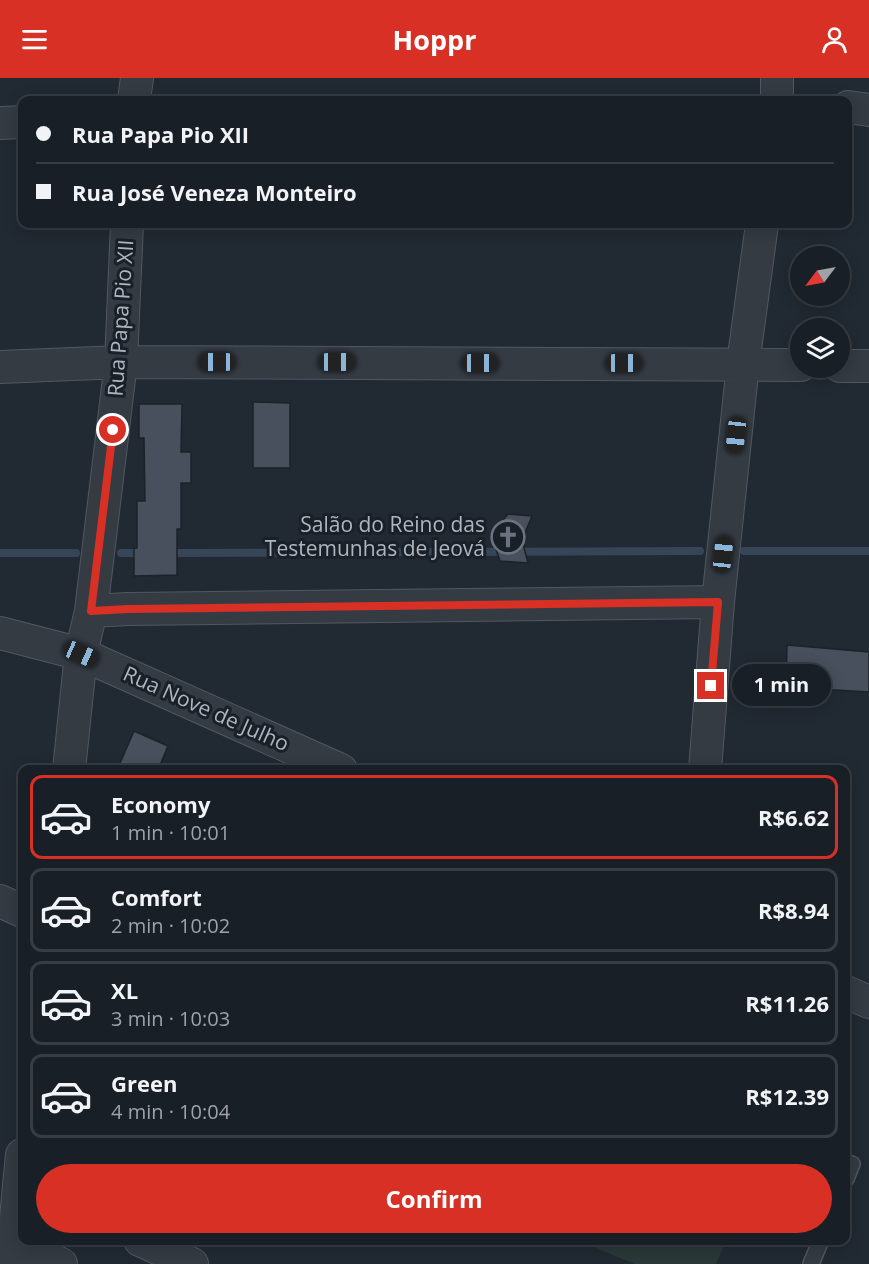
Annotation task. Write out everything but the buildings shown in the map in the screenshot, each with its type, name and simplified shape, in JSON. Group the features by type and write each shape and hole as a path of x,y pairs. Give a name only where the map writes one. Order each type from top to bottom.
{"street":[{"path":"135,96 137,78"},
{"path":"777,78 777,96"},
{"path":"852,108 869,110"},
{"path":"0,123 18,122"},
{"name":"Rua Papa Pio XII","path":"70,765 81,654 91,611 121,362 128,228"},
{"path":"705,765 718,602 743,364 761,228"},
{"path":"0,367 121,362 790,365"},
{"path":"850,366 869,366"},
{"path":"91,611 718,602"},
{"name":"Rua Nove de Julho","path":"0,633 81,654 330,765"},
{"path":"0,901 18,908"},
{"path":"850,994 869,1002"},
{"path":"16,1176 9,1248 61,1264"},
{"path":"151,1245 192,1264"}],"lane":[{"path":"850,1169 852,1164"},
{"path":"811,1264 819,1245"}],"shaded area":[{"path":"589,1245 724,1245 716,1264 635,1264"}],"waterway":[{"path":"166,553 700,551"},
{"path":"744,551 869,551"},
{"path":"0,553 76,553"},
{"path":"121,553 144,553"}],"place":[{"name":"Salão do Reino das Testemunhas de Jeová","path":"508,537"}],"route":[{"path":"113,430 91,611 718,602 711,686"}]}
